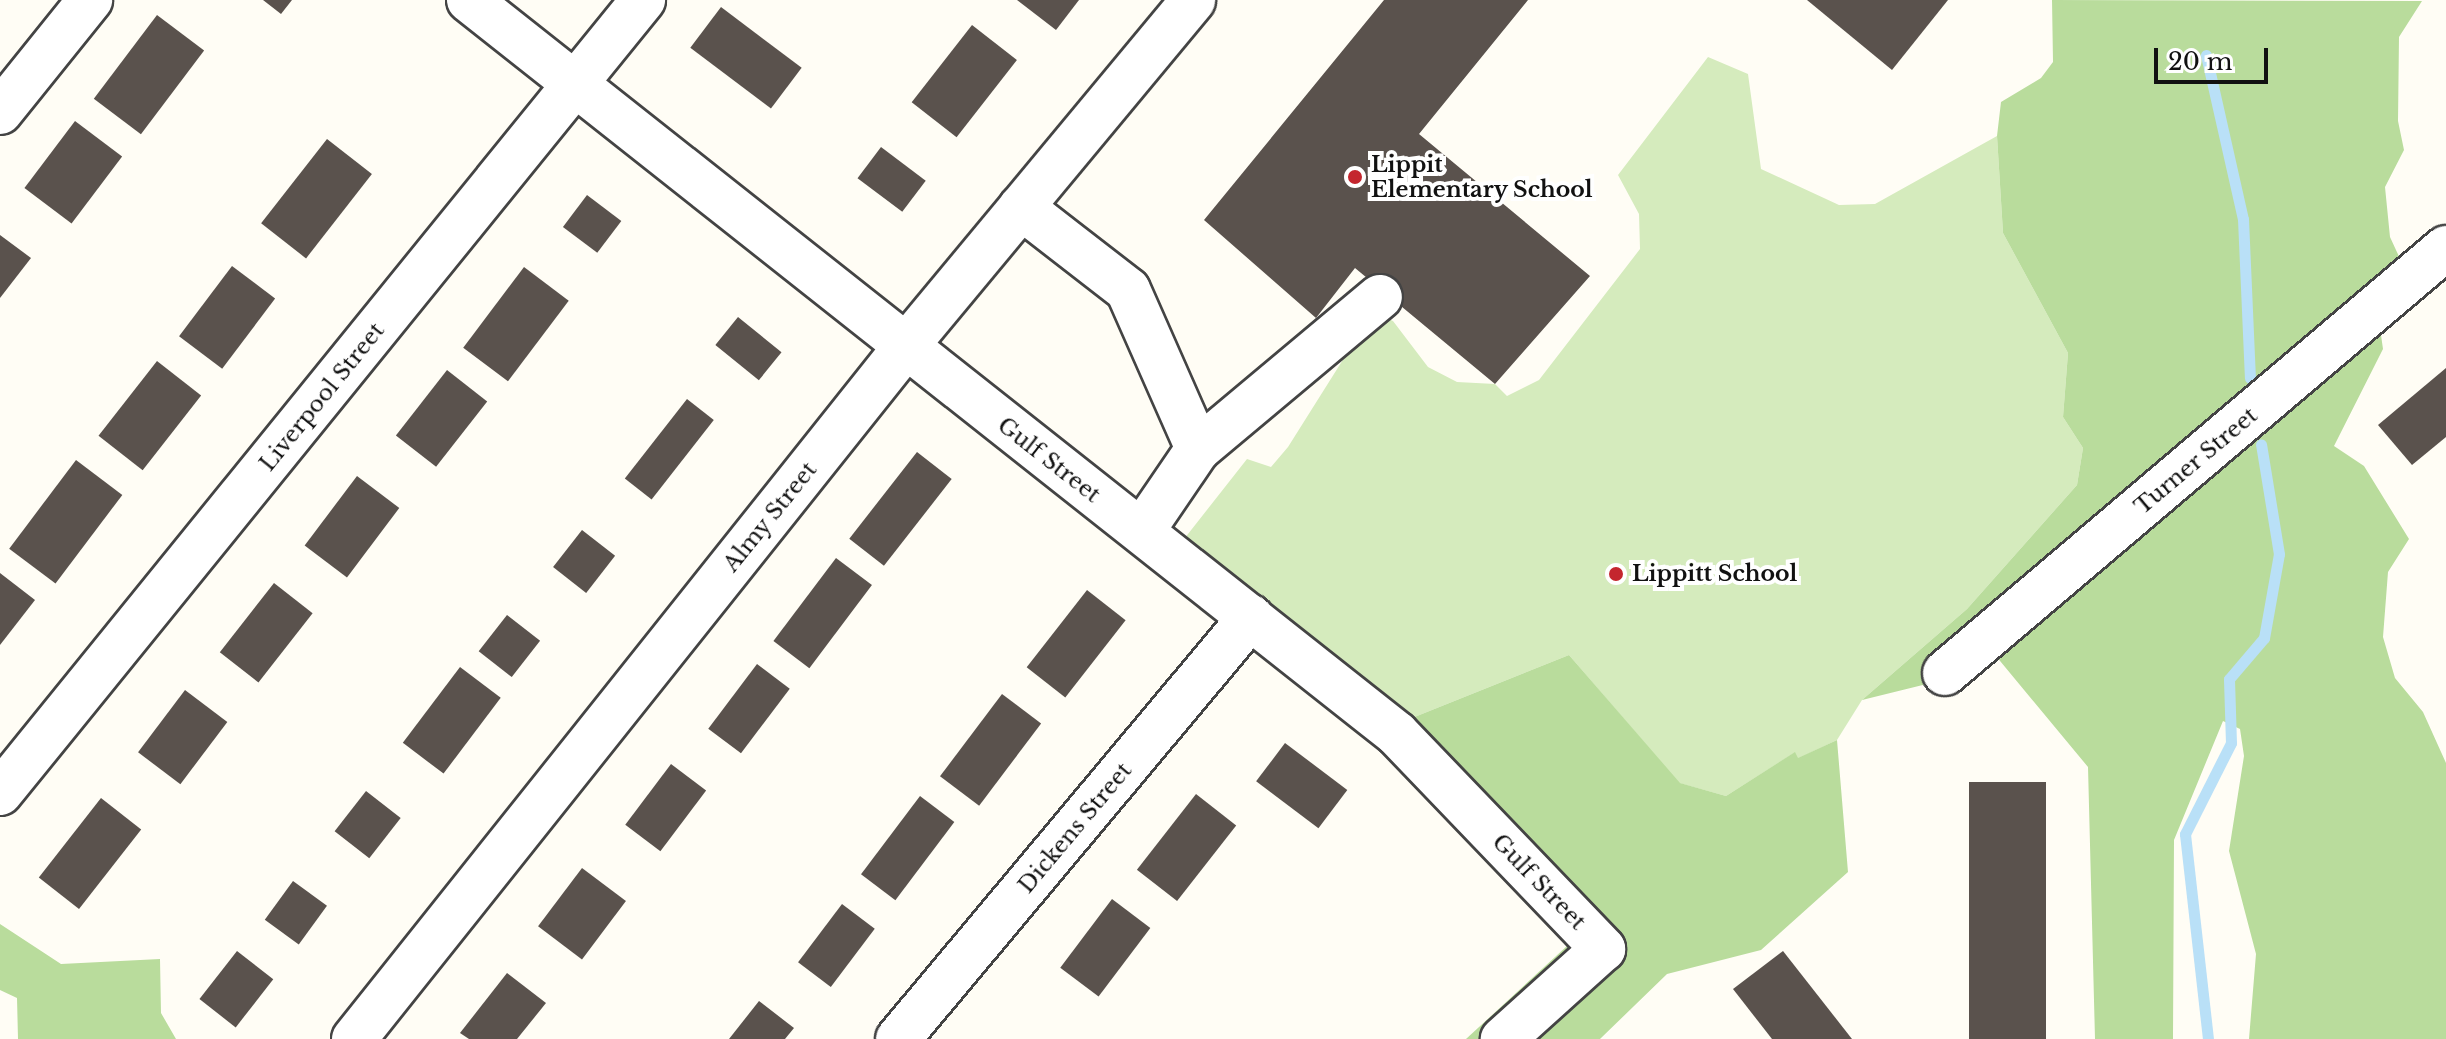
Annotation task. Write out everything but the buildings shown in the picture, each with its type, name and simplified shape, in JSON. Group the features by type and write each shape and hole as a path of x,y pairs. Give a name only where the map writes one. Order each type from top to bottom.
{"street":[{"path":"0,112 90,0"},
{"name":"Gulf Street","path":"469,0 1397,734 1603,949 1503,1039"},
{"name":"Liverpool Street","path":"0,793 643,0"},
{"name":"Almy Street","path":"354,1039 907,345 1193,0"},
{"path":"1021,207 1128,290 1198,449"},
{"name":"Turner Street","path":"1945,673 2446,248"},
{"path":"1142,531 1198,449 1380,297"},
{"name":"Dickens Street","path":"898,1039 1251,617"}],"green space":[{"path":"2052,0 2422,1 2399,37 2398,121 2404,150 2385,187 2390,237 2408,276 2377,307 2383,349 2334,446 2364,466 2409,539 2388,572 2383,637 2395,678 2423,712 2446,763 2446,1039 2249,1039 2256,954 2229,851 2244,756 2240,729 2223,721 2174,840 2173,1039 2095,1039 2088,767 1986,644 1943,680 1862,700 1967,609 2077,485 2083,448 2063,417 2068,353 2003,233 1997,136 2001,102 2041,78 2053,62"},
{"path":"1708,57 1748,74 1761,169 1839,205 1875,204 1997,136 2003,233 2068,353 2063,417 2083,448 2077,485 1967,609 1862,700 1837,740 1797,759 1794,753 1726,796 1679,783 1569,655 1392,726 1177,548 1247,459 1271,467 1288,447 1373,312 1393,321 1428,367 1457,382 1495,384 1507,396 1539,380 1640,249 1639,214 1618,175"},
{"path":"1569,655 1680,783 1726,796 1795,752 1798,758 1837,740 1848,872 1761,950 1667,974 1600,1039 1466,1039 1579,935 1392,726"},
{"path":"0,924 61,964 160,959 161,1013 176,1039 18,1039 17,998 0,990"}],"waterway":[{"path":"2206,55 2243,219 2250,378"},
{"path":"2208,1039 2185,834 2231,743 2229,679 2264,638 2279,554 2261,444"}],"place":[{"name":"Lippit Elementary School","path":"1355,177"},
{"name":"Lippitt School","path":"1616,574"}]}
